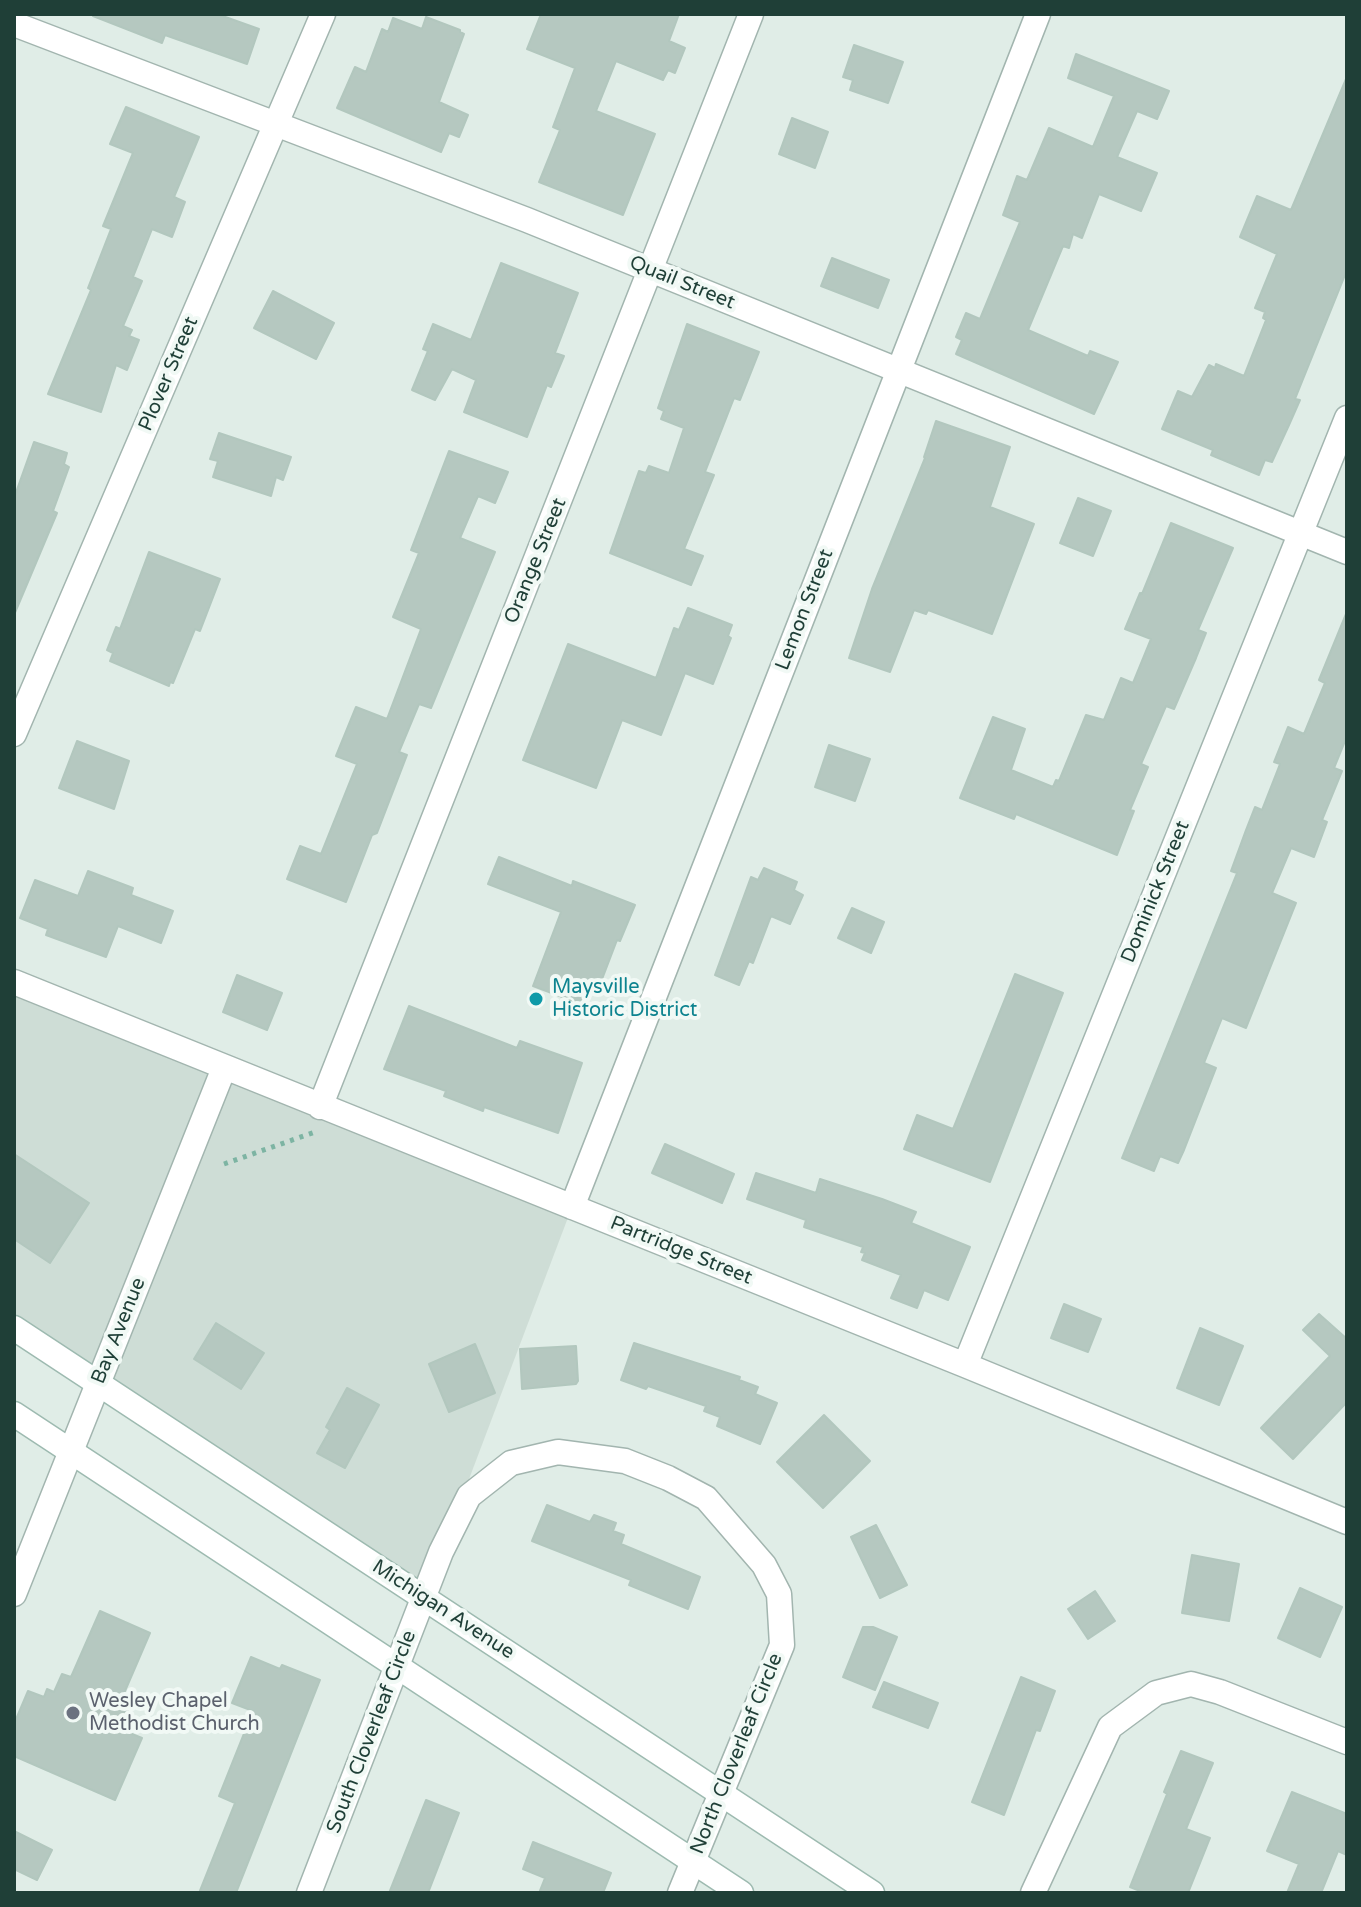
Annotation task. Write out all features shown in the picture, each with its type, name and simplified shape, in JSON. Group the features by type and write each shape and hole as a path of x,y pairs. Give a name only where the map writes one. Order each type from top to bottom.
{"street":[{"name":"Plover Street","path":"14,734 323,14"},
{"name":"Orange Street","path":"319,1119 751,14"},
{"name":"Lemon Street","path":"572,1207 1038,14"},
{"name":"Quail Street","path":"14,24 527,220 1347,552"},
{"name":"Dominick Street","path":"965,1365 1347,418"},
{"name":"Partridge Street","path":"14,982 224,1068 319,1119 572,1207 1347,1522"},
{"name":"Bay Avenue","path":"14,1594 224,1068"},
{"name":"Michigan Avenue","path":"14,1328 872,1893"},
{"path":"14,1414 741,1893"},
{"name":"South Cloverleaf Circle","path":"309,1893 441,1552 469,1496 511,1463 558,1452 625,1461 668,1478 706,1498 735,1531"},
{"name":"North Cloverleaf Circle","path":"680,1893 782,1645 779,1594 764,1565 735,1531"},
{"path":"1033,1893 1110,1727 1156,1693 1191,1684 1220,1692 1347,1742"}],"path":[{"path":"224,1164 319,1119"}],"shaded area":[{"path":"14,983 572,1207 424,1598 14,1327"}],"building":[{"path":"94,14 217,14 259,29 247,64 165,35 162,43"},
{"path":"541,14 679,14 669,41 685,48 675,73 668,70 663,80 616,61 596,111 655,134 623,215 539,182 560,130 553,127 575,68 527,49"},
{"path":"426,17 464,34 439,102 468,115 459,137 449,133 441,152 337,108 355,67 366,72 382,29 388,32 393,18 422,29"},
{"path":"854,45 903,62 888,103 850,90 853,80 843,77"},
{"path":"1076,54 1169,91 1157,119 1137,111 1117,157 1157,173 1141,211 1099,194 1082,238 1073,234 1069,248 1063,246 1028,330 1088,356 1090,351 1118,362 1094,414 956,354 962,340 956,337 966,313 980,319 1020,222 1003,215 1017,176 1027,180 1049,128 1093,147 1114,96 1068,78"},
{"path":"1346,79 1347,270 1295,399 1300,400 1272,462 1265,460 1259,475 1211,455 1213,450 1162,429 1178,391 1192,397 1209,365 1215,368 1216,364 1244,376 1266,320 1263,318 1265,312 1255,308 1277,254 1240,237 1257,196 1291,210"},
{"path":"126,107 199,137 174,197 185,202 172,237 152,229 133,277 142,281 123,326 132,330 129,336 139,340 127,370 116,365 101,412 48,394 91,290 88,288 111,229 103,226 133,153 110,144"},
{"path":"792,118 828,132 815,168 779,154"},
{"path":"832,258 889,280 878,308 821,286"},
{"path":"501,263 578,293 555,353 564,356 551,387 547,385 527,437 464,412 476,380 452,369 435,400 412,390 428,351 423,349 433,324 471,340"},
{"path":"273,291 334,323 316,359 254,328"},
{"path":"687,324 759,352 740,400 734,398 705,472 714,475 684,549 703,556 691,585 610,553 639,471 646,473 649,466 669,473 684,428 661,419 664,411 658,408"},
{"path":"936,421 1010,447 990,507 1034,524 992,634 928,610 926,614 914,610 890,672 849,658 872,589 925,458"},
{"path":"219,433 291,457 283,480 276,477 271,496 213,477 218,461 210,459"},
{"path":"34,442 67,453 64,464 69,467 53,511 57,513 14,615 14,498"},
{"path":"449,451 508,472 495,503 478,496 460,538 495,552 431,708 419,704 399,752 407,755 346,902 287,879 300,846 321,854 357,764 336,756 356,707 387,719 421,629 393,617 419,553 411,550"},
{"path":"1078,498 1111,511 1093,556 1060,543"},
{"path":"1171,523 1233,548 1198,630 1206,633 1196,658 1174,709 1166,706 1141,764 1148,767 1130,810 1134,811 1117,855 1016,814 1014,819 960,798 993,717 1025,729 1011,770 1053,787 1056,780 1059,781 1086,715 1104,720 1121,678 1133,683 1151,639 1125,629"},
{"path":"149,552 220,579 200,631 195,629 169,686 110,661 113,653 107,650 116,627 120,629"},
{"path":"688,608 732,625 728,636 731,638 713,684 685,673 661,735 622,720 596,788 523,760 568,644 656,678 674,628 679,630"},
{"path":"1346,614 1347,736 1334,768 1342,771 1322,820 1327,822 1314,857 1291,848 1272,893 1296,903 1246,1028 1222,1018 1204,1063 1216,1068 1184,1150 1178,1163 1160,1156 1154,1171 1122,1158 1237,873 1231,871 1255,807 1262,810 1280,764 1274,762 1288,727 1304,734 1325,683 1319,680"},
{"path":"77,741 129,761 114,809 59,788"},
{"path":"829,745 870,759 855,801 815,787"},
{"path":"499,857 572,886 573,881 635,905 620,941 617,940 596,995 591,993 586,1006 533,986 561,912 488,884"},
{"path":"764,868 797,882 794,890 803,895 790,924 771,916 753,963 749,961 739,985 715,975 751,877 758,880"},
{"path":"88,871 133,888 131,895 173,911 161,943 118,926 106,957 46,935 48,929 20,918 35,880 78,896"},
{"path":"852,908 884,922 871,953 838,938"},
{"path":"1015,974 1063,993 990,1182 904,1149 917,1115 953,1129"},
{"path":"237,975 282,993 267,1030 223,1012"},
{"path":"409,1006 517,1048 520,1041 582,1063 558,1133 484,1107 483,1111 444,1096 446,1091 384,1069"},
{"path":"665,1144 734,1174 722,1203 652,1173"},
{"path":"14,1154 89,1203 50,1263 14,1239"},
{"path":"756,1173 816,1193 820,1179 882,1199 916,1212 911,1223 970,1247 948,1300 924,1290 917,1308 891,1298 901,1275 862,1260 865,1253 861,1252 863,1247 804,1227 806,1220 747,1199"},
{"path":"1064,1304 1101,1319 1088,1352 1051,1338"},
{"path":"1319,1314 1347,1339 1347,1402 1293,1459 1261,1428 1330,1356 1303,1330"},
{"path":"216,1323 264,1353 241,1389 194,1359"},
{"path":"1200,1328 1243,1346 1219,1405 1177,1388"},
{"path":"634,1343 740,1377 739,1380 758,1387 755,1394 777,1403 760,1444 717,1426 720,1417 704,1411 706,1406 621,1380"},
{"path":"475,1344 495,1393 449,1412 429,1364"},
{"path":"576,1346 576,1384 522,1389 520,1349"},
{"path":"347,1388 379,1405 345,1468 317,1453 330,1430 326,1427"},
{"path":"824,1415 870,1461 823,1508 777,1462"},
{"path":"547,1505 590,1522 594,1515 616,1523 613,1531 624,1535 621,1544 700,1577 688,1609 629,1585 631,1580 532,1541"},
{"path":"876,1525 907,1585 880,1598 851,1537"},
{"path":"1192,1555 1239,1564 1229,1621 1182,1613"},
{"path":"1300,1588 1342,1607 1320,1657 1278,1638"},
{"path":"1095,1591 1115,1621 1088,1639 1068,1609"},
{"name":"Wesley Chapel Methodist Church","path":"100,1611 150,1633 122,1698 131,1703 123,1723 130,1726 127,1732 142,1738 115,1800 14,1756 14,1724 28,1691 44,1697 47,1689 54,1692 62,1674 71,1677"},
{"path":"863,1627 873,1627 897,1637 875,1690 843,1677"},
{"path":"251,1657 320,1680 236,1893 199,1893 235,1803 219,1796 253,1711 232,1703"},
{"path":"1021,1677 1055,1691 1040,1731 1036,1730 1004,1815 972,1802"},
{"path":"884,1682 938,1703 928,1728 873,1707"},
{"path":"1181,1751 1213,1763 1186,1829 1210,1838 1188,1893 1145,1893 1130,1887"},
{"path":"1292,1792 1347,1814 1347,1855 1338,1851 1321,1893 1287,1893 1299,1864 1267,1851"},
{"path":"426,1800 459,1813 428,1893 389,1893"},
{"path":"14,1831 52,1850 37,1880 14,1869"},
{"path":"533,1842 611,1873 603,1893 539,1893 545,1878 523,1869"}],"place":[{"name":"Maysville Historic District","path":"536,999"},
{"name":"Wesley Chapel Methodist Church","path":"73,1713"}]}
